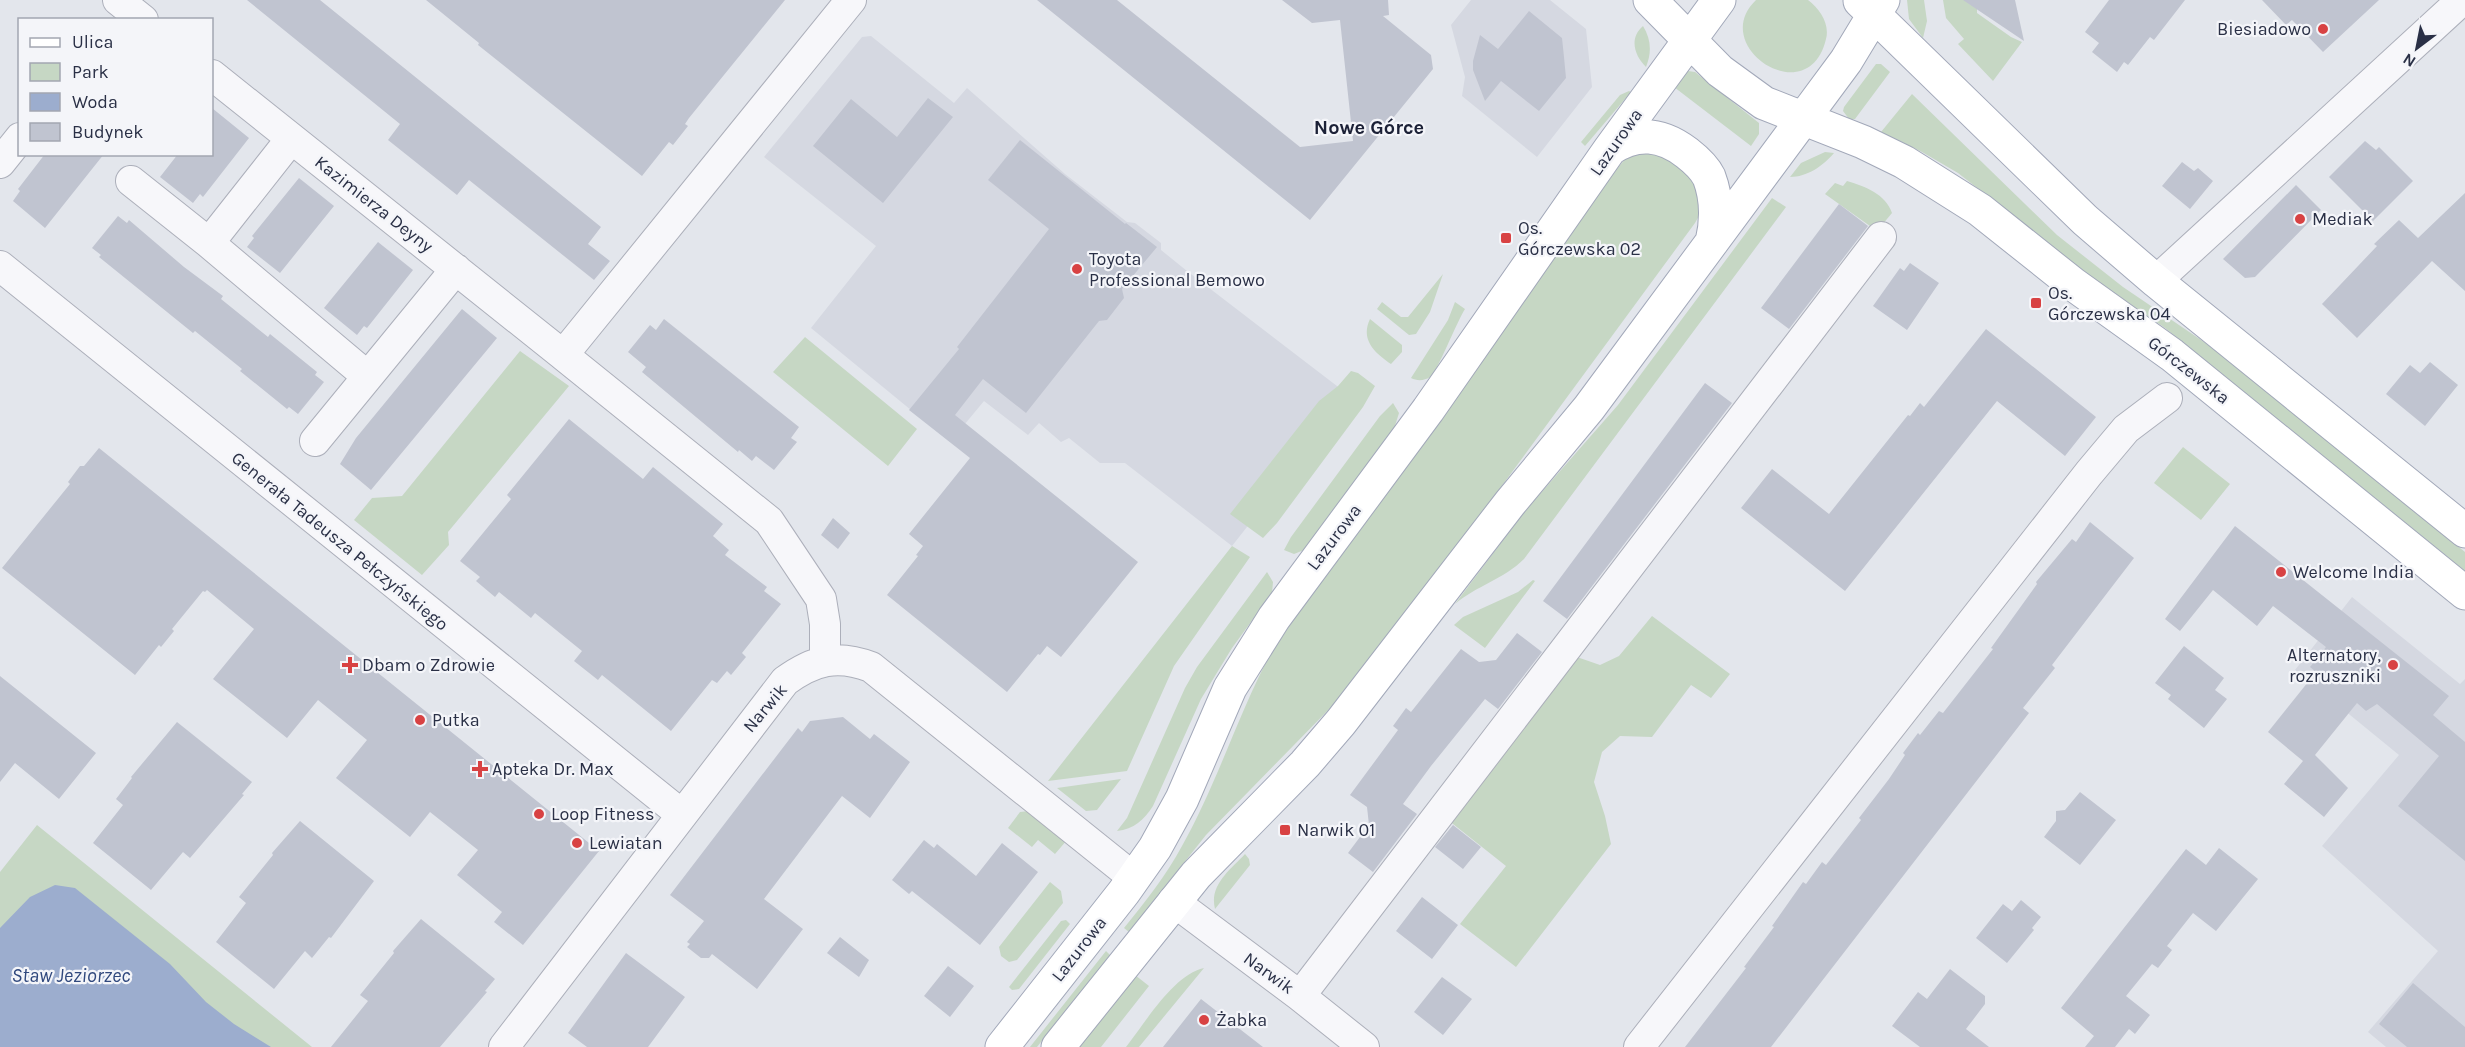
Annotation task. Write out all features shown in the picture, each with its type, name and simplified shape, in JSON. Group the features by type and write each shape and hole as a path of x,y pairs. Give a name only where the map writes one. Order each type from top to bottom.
{"main road":[{"path":"1650,0 1689,40"},
{"name":"Lazurowa","path":"1002,1047 1134,878 1169,823 1230,688 1249,654 1428,410 1610,149 1719,0"},
{"path":"1058,1047 1173,902 1219,851 1305,764 1341,722 1503,512 1588,408 1846,61 1872,5 2085,220 2156,281 2465,531"},
{"name":"Górczewska","path":"1689,40 1720,71 1764,103 1863,142 1904,162 1980,210 2073,284 2172,355 2465,593"},
{"path":"1610,149 1630,139 1654,137 1678,146 1694,158 1704,168 1712,189 1716,226 1712,242"}],"street":[{"path":"563,355 851,0"},
{"path":"2156,281 2462,0"},
{"name":"Kazimierza Deyny","path":"213,76 769,521 821,599 825,624 825,661"},
{"path":"209,243 291,139"},
{"path":"0,163 18,140"},
{"path":"131,181 209,243 367,376"},
{"path":"1300,996 1881,237"},
{"name":"Generała Tadeusza Pełczyńskiego","path":"0,266 681,814"},
{"path":"315,441 456,269"},
{"path":"1639,1047 2089,473 2126,429 2167,398"},
{"name":"Narwik","path":"504,1047 785,681 803,668 825,661 851,659 871,667 1134,878"},
{"name":"Narwik","path":"1173,902 1300,996 1364,1047"}],"shaded area":[{"path":"1471,0 1550,0 1586,29 1592,87 1537,157 1462,96 1465,77 1451,25"},
{"path":"871,36 954,103 967,88 1065,174 1127,222 1135,223 1161,243 1161,250 1350,396 1232,546 1125,463 1100,463 1069,438 1061,442 1039,423 1028,435 984,401 950,442 811,328 876,246 764,157 862,37"},
{"path":"2352,597 2460,684 2465,679 2465,1047 2386,1047 2368,1032 2438,951 2322,846 2399,755 2295,670"}],"green space":[{"path":"1756,0 1808,0 1820,12 1827,33 1816,60 1801,71 1783,72 1766,65 1752,53 1744,36 1744,18"},
{"path":"1907,0 1924,0 1927,21 1923,38 1909,19"},
{"path":"1943,0 1982,0 1977,13 2022,42 1993,81 1958,44 1964,39 1946,18"},
{"path":"1643,26 1650,46 1646,67 1638,57 1635,46 1636,36"},
{"path":"1876,64 1881,64 1890,72 1855,119 1849,119 1843,111 1844,107"},
{"path":"1688,71 1695,72 1759,123 1759,134 1751,146 1674,87"},
{"path":"1631,92 1585,146 1581,142 1620,95"},
{"path":"1912,94 2057,235 2123,287 2207,344 2465,552 2465,571 2165,328 2098,282 1958,173 1881,132"},
{"path":"1652,150 1697,178 1700,214 1695,223 1479,517 1339,699 1206,835 1129,932 1124,928 1169,868 1195,822 1261,671 1274,647 1461,390 1616,170 1626,158"},
{"path":"1825,152 1834,153 1814,170 1790,177 1801,163"},
{"path":"1847,181 1874,192 1889,206 1892,213 1877,231 1825,194 1835,183 1843,186"},
{"path":"1772,198 1786,207 1524,559 1508,572 1455,604 1525,511 1618,405"},
{"path":"1443,274 1430,312 1416,334 1409,335 1377,309 1382,302 1401,317 1408,317"},
{"path":"1455,302 1465,309 1433,373 1430,377 1421,380 1411,378 1448,320"},
{"path":"1370,319 1402,345 1402,352 1391,364 1375,350 1368,340 1367,327"},
{"path":"805,337 917,429 888,466 773,372"},
{"path":"520,351 569,386 448,532 449,545 422,575 354,520 372,498 402,496"},
{"path":"1351,371 1358,373 1375,386 1363,407 1277,523 1263,538 1230,514 1319,401 1338,386"},
{"path":"1393,403 1399,413 1394,429 1304,550 1294,554 1284,550 1291,537 1380,416"},
{"path":"2183,447 2230,484 2201,520 2154,483"},
{"path":"1232,546 1250,557 1174,666 1127,771 1048,781"},
{"path":"1267,572 1273,582 1272,593 1232,648 1201,699 1153,806 1138,823 1117,831 1127,818 1185,688 1197,667"},
{"path":"1533,580 1535,581 1485,648 1454,625 1463,617 1518,592"},
{"path":"1652,616 1730,674 1711,698 1691,685 1652,737 1620,736 1602,752 1594,782 1611,844 1516,967 1460,924 1506,866 1448,820 1574,656 1600,665 1619,656"},
{"path":"1121,779 1097,810 1086,811 1057,788"},
{"path":"1029,811 1067,840 1055,854 1038,840 1032,847 1008,828 1020,812"},
{"name":"Staw Jeziorzec","path":"37,825 312,1047 0,1047 0,872"},
{"path":"1245,854 1250,865 1215,909 1214,900 1218,885"},
{"path":"1050,882 1061,891 1063,903 1017,960 1009,962 1001,956 999,947"},
{"path":"1066,920 1070,924 1019,989 1012,990 1009,987 1061,921"},
{"path":"1106,951 1110,955 1037,1047 1030,1047"},
{"path":"1204,968 1139,1047 1126,1047 1171,989 1193,972"},
{"path":"1135,975 1149,986 1101,1047 1078,1047"}],"water":[{"name":"Staw Jeziorzec","path":"55,885 75,888 170,964 206,1002 234,1024 271,1047 0,1047 0,928 30,897"}],"building":[{"path":"247,0 320,0 601,227 588,244 610,261 594,280 469,180 457,195 388,140 400,124"},
{"path":"426,0 785,0 689,118 685,124 688,126 673,145 669,142 642,176 478,45 479,43"},
{"path":"1037,0 1117,0 1300,147 1353,141 1340,20 1312,23 1282,0 1388,0 1389,15 1383,16 1431,55 1433,69 1310,220"},
{"path":"1963,0 2015,0 2024,41"},
{"path":"2109,0 2185,0 2154,40 2150,37 2128,65 2124,62 2117,72 2092,52 2099,43 2085,32"},
{"path":"2262,0 2379,0 2323,52 2292,20 2286,25"},
{"path":"1529,11 1562,38 1564,57 1566,78 1539,111 1501,81 1485,101 1473,70 1480,35 1498,49"},
{"path":"928,98 953,117 883,203 813,146 851,99 897,137"},
{"path":"213,109 249,138 203,197 200,194 193,203 160,177 176,156 213,156"},
{"path":"1020,140 1157,247 1122,289 1124,298 1107,320 1099,321 1026,413 983,379 955,415 1138,562 1061,657 1047,646 1007,692 887,595 918,556 916,555 923,546 909,534 970,458 909,410 959,349 957,347 1049,229 988,180"},
{"path":"2365,141 2376,150 2379,147 2413,181 2373,221 2329,177"},
{"path":"43,156 102,156 45,228 13,201 20,191 18,189"},
{"path":"2182,162 2194,171 2198,168 2213,181 2190,209 2162,186"},
{"path":"299,178 334,206 280,273 247,247 254,238 252,236"},
{"path":"2296,185 2321,210 2255,277 2245,278 2223,259"},
{"path":"2465,193 2465,291 2432,261 2357,338 2322,304 2377,246 2374,244 2399,220 2418,238"},
{"path":"1839,204 1868,226 1789,329 1761,308"},
{"path":"118,216 127,223 129,220 184,267 223,296 221,299 268,337 270,334 317,372 315,375 324,382 298,414 289,407 287,409 195,331 193,333 99,257 101,255 92,248"},
{"path":"378,242 413,270 367,328 364,326 357,335 324,308"},
{"path":"1910,263 1939,283 1907,330 1873,306 1900,268 1904,271"},
{"path":"462,309 497,338 371,490 340,464 356,438"},
{"path":"664,319 799,427 791,438 797,442 774,470 756,456 752,461 739,450 738,452 642,372 646,367 628,352 650,325 656,330"},
{"path":"1986,329 2096,417 2065,456 1997,401 1845,591 1741,508 1772,469 1829,514 1908,415 1910,416 1920,403 1924,407"},
{"path":"2430,362 2458,385 2425,426 2386,394 2410,365 2420,373"},
{"path":"1705,383 1732,403 1567,619 1543,601"},
{"path":"569,419 643,479 653,467 723,524 713,536 729,550 725,555 767,587 764,591 781,604 742,653 746,657 731,675 727,671 717,683 712,680 671,731 602,675 598,680 574,661 582,651 535,613 531,618 499,592 495,597 476,581 480,577 460,561 511,499 507,495"},
{"path":"99,448 599,851 523,945 494,922 502,912 457,875 478,850 430,812 410,837 336,778 367,740 318,700 287,738 213,679 254,629 207,590 203,591 172,629 174,631 161,647 159,645 135,675 2,568 70,484 68,482 80,466 84,466"},
{"path":"833,518 850,533 838,549 821,535"},
{"path":"2090,522 2134,558 2052,665 2055,668 2023,708 2029,713 1771,1047 1685,1047 1746,968 1744,967 1774,927 1772,926 1803,882 1806,884 1822,862 1826,865 1861,820 1859,818 1889,779 1905,755 1903,753 1918,733 1920,735 1939,711 1943,713 1993,649 1991,648 2037,584 2036,582 2072,539 2076,542"},
{"path":"2235,526 2449,696 2433,715 2465,742 2465,861 2398,806 2439,756 2377,704 2366,711 2357,703 2315,755 2348,788 2324,817 2284,784 2303,761 2268,732 2316,672 2310,667 2326,647 2273,606 2257,626 2213,590 2180,631 2165,619"},
{"path":"1517,633 1542,652 1498,709 1485,699 1431,766 1403,804 1417,814 1373,872 1348,853 1369,825 1367,807 1350,795 1398,730 1393,726 1406,708 1411,712 1461,649 1479,662 1496,660"},
{"path":"2184,646 2224,678 2215,690 2227,699 2204,728 2168,699 2171,695 2155,683"},
{"path":"0,676 96,753 59,799 15,763 0,782"},
{"path":"843,717 870,739 874,734 910,762 870,818 842,796 764,899 803,929 757,989 712,954 709,958 701,958 687,947 690,944 687,942 704,921 670,895 798,728 802,732 810,721"},
{"path":"177,722 252,782 242,794 244,795 190,858 183,852 151,890 93,843 123,805 116,799 131,777"},
{"path":"2080,792 2116,820 2080,865 2044,837 2056,821 2056,811 2065,810"},
{"path":"300,821 374,881 331,938 329,937 312,958 305,951 274,989 216,942 246,903 239,897 273,855 272,853"},
{"path":"1453,825 1481,847 1463,869 1435,847"},
{"path":"924,840 934,848 937,844 976,876 1002,843 1038,872 980,945 912,891 909,894 892,880"},
{"path":"2219,848 2258,879 2216,931 2193,913 2167,946 2172,950 2158,968 2152,964 2126,996 2150,1015 2135,1034 2129,1029 2115,1047 2085,1047 2094,1036 2061,1008 2186,849 2206,865"},
{"path":"1422,897 1458,925 1432,959 1396,931"},
{"path":"2021,900 2041,917 2032,928 2034,930 2007,963 1976,938 2003,904 2012,911"},
{"path":"421,919 495,979 485,991 487,992 440,1047 331,1047 368,1001 360,995 394,953 393,951"},
{"path":"840,937 869,960 859,977 827,953"},
{"path":"626,953 685,997 648,1047 587,1047 568,1033"},
{"path":"948,966 974,986 950,1017 924,996"},
{"path":"1950,969 1985,996 1985,1004 1966,1029 1989,1047 1920,1047 1892,1026 1918,992 1927,999"},
{"path":"1442,977 1472,999 1443,1035 1414,1012"},
{"path":"2413,983 2465,1027 2465,1047 2407,1047 2379,1024"},
{"path":"1201,999 1263,1047 1163,1047"}],"place":[{"name":"Biesiadowo","path":"2323,29"},
{"name":"Mediak","path":"2300,219"},
{"name":"Os. Górczewska 02","path":"1506,238"},
{"name":"Toyota Professional Bemowo","path":"1077,269"},
{"name":"Os. Górczewska 04","path":"2036,303"},
{"name":"Welcome India","path":"2281,572"},
{"name":"Dbam o Zdrowie","path":"350,665"},
{"name":"Alternatory, rozruszniki","path":"2393,665"},
{"name":"Putka","path":"420,720"},
{"name":"Apteka Dr. Max","path":"480,769"},
{"name":"Loop Fitness","path":"539,814"},
{"name":"Narwik 01","path":"1285,830"},
{"name":"Lewiatan","path":"577,843"},
{"name":"Żabka","path":"1204,1020"}],"district":[{"name":"Nowe Górce","path":"1369,127"}]}
